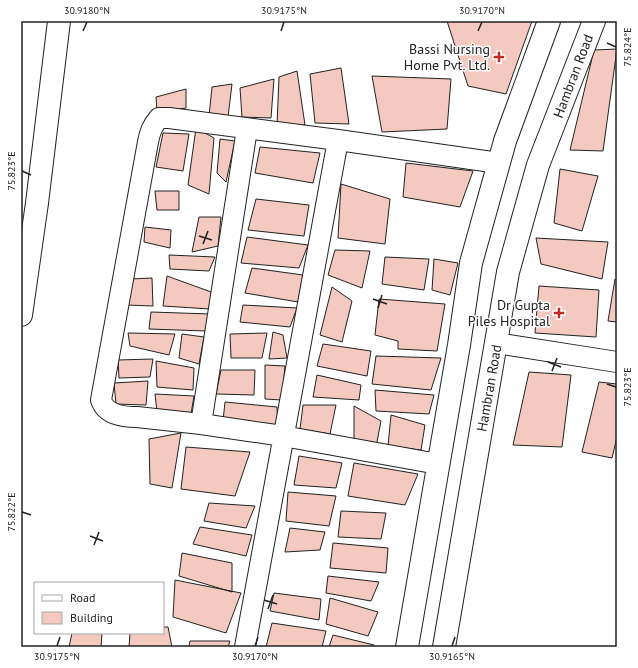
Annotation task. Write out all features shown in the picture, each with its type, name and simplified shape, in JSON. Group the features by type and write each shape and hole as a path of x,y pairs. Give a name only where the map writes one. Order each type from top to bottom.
{"main road":[{"path":"21,315 37,203 59,21"},
{"path":"407,647 459,345 471,263 505,140 550,21"},
{"name":"Hambran Road","path":"444,647 508,272 538,165 594,21"}],"street":[{"path":"438,464 283,436 201,424 126,417 110,412 104,407 102,400 148,142 154,123 159,118 169,118 499,163"},
{"path":"201,424 247,129"},
{"path":"245,647 338,140"},
{"path":"496,343 617,362"}],"building":[{"path":"447,21 532,21 506,94 468,86"},
{"path":"617,49 603,151 570,150 594,50"},
{"path":"341,68 349,124 315,123 310,74"},
{"path":"297,71 305,125 277,126 279,77"},
{"path":"372,76 451,79 447,129 382,132"},
{"path":"274,79 271,118 242,117 240,88"},
{"path":"232,84 228,117 209,116 212,87"},
{"path":"186,89 186,108 157,112 156,97"},
{"path":"196,128 214,138 209,194 188,185"},
{"path":"163,133 189,134 183,171 156,167"},
{"path":"220,139 235,141 226,182 217,173"},
{"path":"260,147 320,153 313,183 255,173"},
{"path":"406,163 473,171 460,207 403,197"},
{"path":"560,169 598,176 582,231 554,223"},
{"path":"341,184 390,199 385,244 338,238"},
{"path":"155,191 179,191 179,210 157,210"},
{"path":"256,199 309,205 304,236 248,230"},
{"path":"199,217 221,217 218,246 192,252"},
{"path":"145,227 171,230 170,248 144,242"},
{"path":"247,237 308,245 299,268 241,263"},
{"path":"536,238 608,242 602,279 541,264"},
{"path":"335,250 370,251 362,288 328,275"},
{"path":"169,255 215,257 209,271 170,269"},
{"path":"385,257 429,259 424,290 382,284"},
{"path":"434,259 458,263 450,295 432,290"},
{"path":"252,268 303,275 298,302 245,293"},
{"path":"167,276 214,293 210,309 163,306"},
{"path":"152,278 153,306 126,305 130,279"},
{"path":"615,279 617,280 617,322 608,321"},
{"path":"539,286 599,290 596,337 535,333"},
{"path":"332,287 352,301 342,342 320,335"},
{"path":"379,299 445,304 437,351 398,349 398,341 375,335"},
{"path":"243,305 297,308 290,327 240,322"},
{"path":"151,312 210,314 206,331 149,329"},
{"path":"273,332 283,335 287,358 269,359"},
{"path":"128,333 175,334 169,355 130,346"},
{"path":"267,333 262,358 231,358 230,334"},
{"path":"182,334 204,337 199,364 179,358"},
{"path":"323,344 371,351 367,376 317,366"},
{"path":"376,356 441,358 431,390 372,384"},
{"path":"153,359 150,377 119,378 118,360"},
{"path":"156,361 194,368 193,390 157,387"},
{"path":"265,365 285,366 282,400 265,399"},
{"path":"221,370 255,370 254,395 216,394"},
{"path":"529,372 571,375 562,447 513,445"},
{"path":"317,375 361,385 359,400 313,397"},
{"path":"148,381 146,405 116,404 114,383"},
{"path":"599,382 617,384 617,437 612,458 582,452"},
{"path":"375,390 434,395 429,414 376,411"},
{"path":"155,394 194,396 191,414 157,412"},
{"path":"225,402 277,407 278,427 223,421"},
{"path":"303,405 336,405 330,434 300,429"},
{"path":"354,406 381,421 376,447 354,440"},
{"path":"391,415 425,425 421,450 388,446"},
{"path":"181,433 172,488 150,484 149,439"},
{"path":"186,447 250,452 235,496 181,489"},
{"path":"299,456 342,463 336,488 294,485"},
{"path":"354,463 418,474 405,505 348,496"},
{"path":"288,492 336,496 329,526 286,521"},
{"path":"209,503 255,506 246,528 204,521"},
{"path":"341,511 386,513 381,539 338,537"},
{"path":"200,527 252,535 246,556 193,544"},
{"path":"290,528 325,532 320,550 285,552"},
{"path":"333,543 388,548 386,573 330,568"},
{"path":"182,553 232,563 232,592 179,576"},
{"path":"328,576 379,582 371,601 326,593"},
{"path":"175,580 241,593 226,633 173,617"},
{"path":"274,593 321,599 319,620 270,611"},
{"path":"330,598 378,612 368,636 326,624"},
{"path":"272,623 326,631 322,647 266,647"},
{"path":"164,627 168,627 172,647 129,647 130,634 164,634"},
{"path":"72,634 102,634 101,647 69,647"},
{"path":"333,635 374,645 373,647 329,647"},
{"path":"190,641 230,641 228,647 189,647"}],"place":[{"name":"Bassi Nursing Home Pvt. Ltd.","path":"499,57"},
{"name":"Dr Gupta Piles Hospital","path":"559,313"}]}
